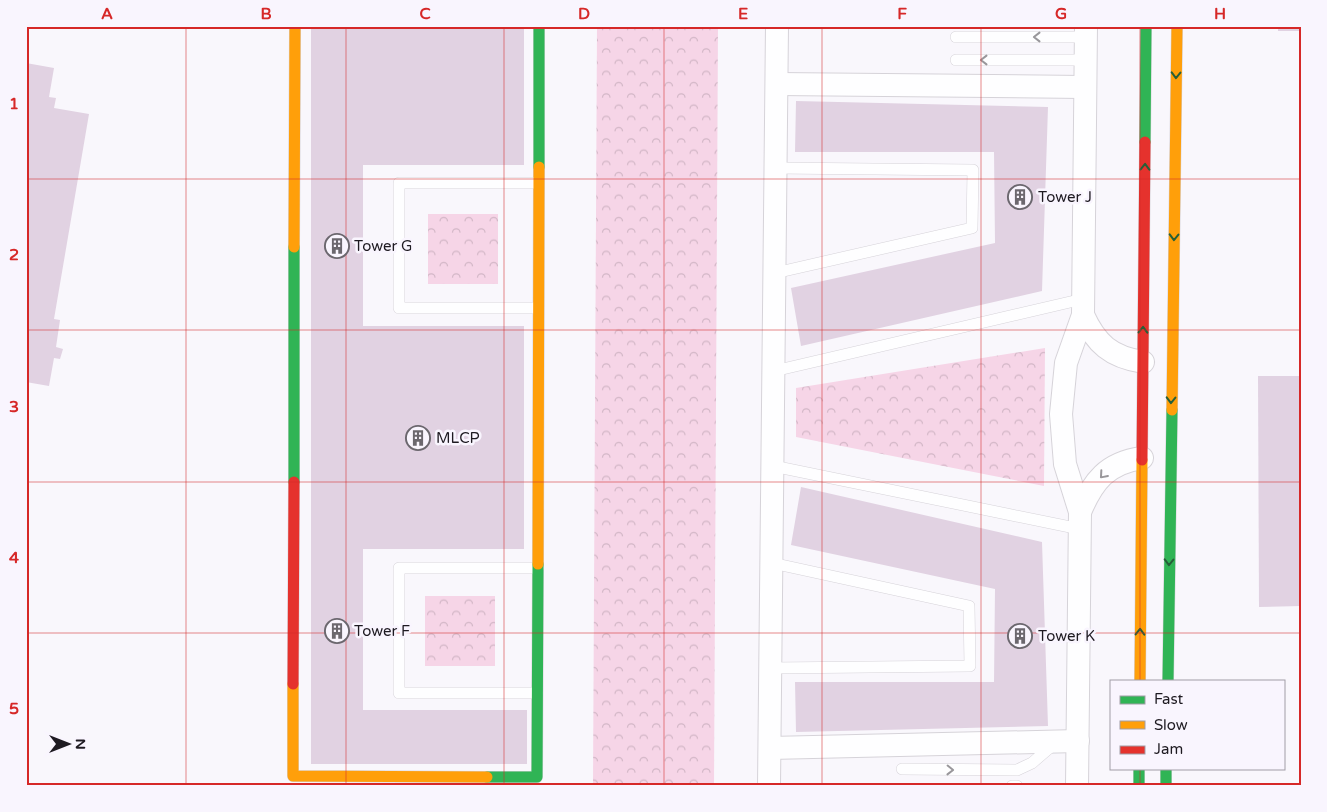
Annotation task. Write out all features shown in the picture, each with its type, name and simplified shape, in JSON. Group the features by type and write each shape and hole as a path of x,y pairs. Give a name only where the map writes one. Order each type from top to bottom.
{"street":[{"path":"295,26 293,776 537,777 539,26"},
{"path":"769,786 778,26"},
{"path":"1140,680 1146,26"},
{"path":"1168,680 1177,26"},
{"path":"1080,520 1066,464 1061,414 1066,364 1082,307 1086,32"},
{"path":"777,84 1084,87"},
{"path":"1082,307 1094,337 1102,345 1122,357 1143,362"},
{"path":"1077,786 1069,741 1080,520 1086,497 1110,468 1142,458"},
{"path":"770,748 1069,741"},
{"path":"1139,770 1139,786"},
{"path":"1166,770 1166,786"}],"lane":[{"path":"956,37 1086,32"},
{"path":"956,60 1085,60"},
{"path":"775,273 972,228 973,170 776,168"},
{"path":"538,183 399,183 399,308 538,308"},
{"path":"774,372 1082,307"},
{"path":"773,466 1080,520"},
{"path":"771,668 970,666 969,606 772,563"},
{"path":"537,693 399,693 399,568 538,568"},
{"path":"902,769 1017,770 1025,768 1044,750 1069,741"},
{"path":"1012,786 1017,786"}],"green space":[{"path":"597,26 718,26 714,786 600,786 593,784"},
{"path":"428,214 498,214 498,284 428,284"},
{"path":"1045,348 1044,486 796,437 796,388"},
{"path":"425,596 495,596 495,666 425,666"}],"building":[{"path":"311,26 524,26 524,165 363,165 363,326 524,326 524,549 363,549 363,710 527,710 527,764 311,764"},
{"path":"1278,26 1301,26 1301,31 1278,31"},
{"path":"26,63 54,68 49,97 56,98 54,108 89,114 54,319 60,320 56,347 63,349 60,359 54,358 49,386 26,382"},
{"name":"Tower J","path":"796,101 1048,107 1042,291 801,346 791,288 995,243 994,152 795,152"},
{"path":"1258,376 1301,376 1301,606 1259,607"},
{"name":"Tower K","path":"801,487 1042,542 1048,726 796,732 795,682 994,682 995,589 791,545"}],"traffic: fast":[{"path":"539,26 539,167"},
{"path":"1145,142 1146,26"},
{"path":"294,247 294,482"},
{"path":"1168,680 1172,410"},
{"path":"487,777 537,777 538,564"},
{"path":"1139,770 1139,786"},
{"path":"1166,770 1166,786"}],"traffic: slow":[{"path":"294,247 295,26"},
{"path":"1172,410 1177,26"},
{"path":"538,564 539,167"},
{"path":"1140,680 1142,460"},
{"path":"293,684 293,776 487,777"}],"traffic: jam":[{"path":"1142,460 1145,142"},
{"path":"293,684 294,482"}],"place":[{"name":"Tower J","path":"1020,197"},
{"name":"Tower G","path":"337,246"},
{"name":"MLCP","path":"418,438"},
{"name":"Tower F","path":"337,631"},
{"name":"Tower K","path":"1020,636"}]}
